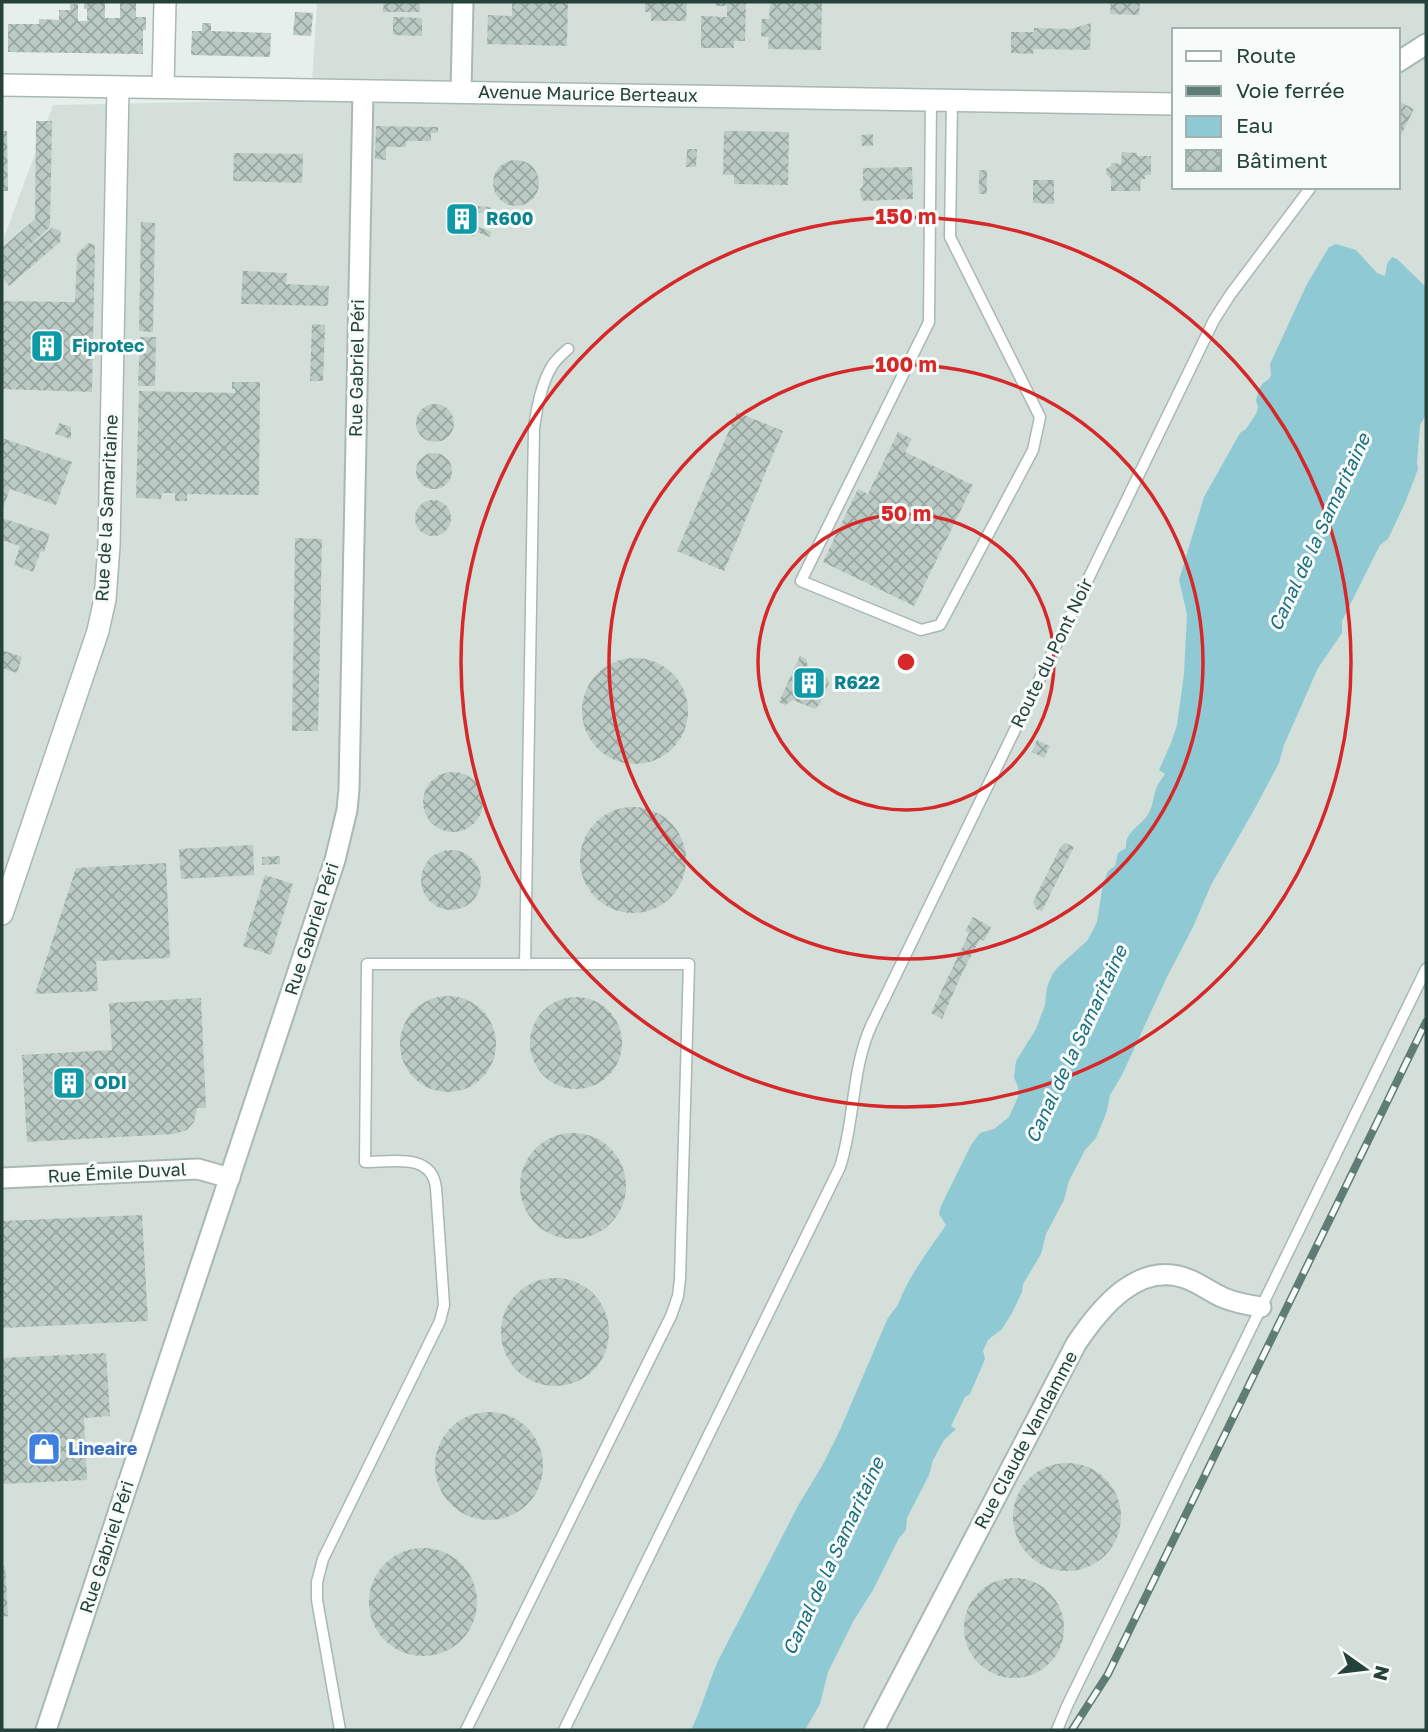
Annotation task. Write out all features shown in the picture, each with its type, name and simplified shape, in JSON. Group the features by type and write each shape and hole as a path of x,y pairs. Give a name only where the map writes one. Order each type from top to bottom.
{"street":[{"path":"163,88 165,2"},
{"path":"461,92 463,2"},
{"path":"1400,61 1426,44"},
{"name":"Avenue Maurice Berteaux","path":"2,85 1172,104"},
{"name":"Rue de la Samaritaine","path":"2,914 98,631 106,592 118,87"},
{"name":"Rue Gabriel Péri","path":"46,1730 335,860 347,810 363,91"},
{"name":"Rue Émile Duval","path":"2,1178 198,1169 230,1178"},
{"name":"Rue Claude Vandamme","path":"874,1730 1076,1344 1101,1311 1127,1287 1140,1280 1161,1275 1191,1280 1231,1301 1261,1307"}],"lane":[{"path":"941,100 950,237 1040,417 1033,450 940,625 920,630 800,581 929,322 941,100"},
{"name":"Route du Pont Noir","path":"564,1730 834,1180 847,1144 862,1050 913,939 1214,320 1310,189"},
{"path":"525,964 534,428 538,405 549,373 568,349"},
{"path":"340,1730 317,1600 318,1576 323,1559 440,1321 444,1305 434,1176 426,1167 416,1162 365,1162 368,964 689,964 680,1286 676,1303 466,1730"},
{"path":"1057,1730 1426,969"}],"shaded area":[{"path":"317,2 1426,2 1426,1730 2,1730 2,243 53,105 311,100"}],"water":[{"name":"Canal de la Samaritaine","path":"1336,244 1356,250 1377,273 1385,276 1387,264 1392,257 1397,259 1426,287 1426,415 1420,425 1418,469 1405,503 1388,539 1380,545 1342,621 1342,633 1318,668 1284,745 1279,763 1211,885 1122,1075 1110,1095 1107,1111 1096,1138 1085,1150 1069,1181 1064,1200 1046,1234 1041,1254 1023,1284 1012,1313 1002,1329 988,1340 983,1351 985,1359 970,1394 965,1397 951,1426 956,1429 944,1440 933,1460 929,1475 907,1518 906,1530 854,1620 828,1672 820,1704 805,1730 691,1730 718,1661 840,1430 887,1320 914,1272 946,1225 939,1214 941,1206 971,1145 980,1133 994,1129 1009,1117 1018,1097 1014,1077 1016,1061 1036,1029 1052,975 1087,941 1097,922 1103,884 1108,871 1115,866 1118,853 1126,848 1130,834 1151,809 1157,787 1165,774 1159,770 1177,725 1184,674 1187,614 1179,580 1204,497 1240,433 1256,414 1259,389 1271,375 1270,364 1307,284 1329,247"}],"building":[{"path":"84,2 105,2 105,18 120,18 120,2 136,2 136,17 146,17 143,54 8,52 8,24 39,24 39,19 59,20 59,10 70,10 70,4 78,4 78,21 87,21"},
{"path":"384,2 420,2 420,12 383,12"},
{"path":"512,2 568,2 567,46 487,44 488,15 512,16"},
{"path":"645,2 687,2 686,21 651,21 651,12 645,12"},
{"path":"715,2 746,2 745,41 734,41 734,48 701,48 701,16 727,17 727,6 715,6"},
{"path":"770,2 822,2 821,50 768,49 769,37 761,36 762,19 769,19"},
{"path":"1111,2 1140,2 1139,15 1110,14"},
{"path":"295,12 313,13 311,36 293,35"},
{"path":"393,17 422,18 422,36 393,35"},
{"path":"202,23 211,23 211,31 271,33 270,57 191,55 192,31 202,31"},
{"path":"1091,23 1090,50 1034,49 1033,54 1011,53 1011,32 1034,32 1034,28 1071,29"},
{"path":"1400,102 1414,109 1400,134"},
{"path":"36,121 52,121 50,227 13,260 52,228 61,231 60,242 9,286 2,277 2,248 35,219"},
{"path":"376,126 438,127 438,133 431,133 431,141 406,141 406,147 386,147 386,160 375,159"},
{"path":"2,131 7,131 8,191 2,191"},
{"path":"724,131 789,132 788,185 734,184 734,175 723,175"},
{"path":"873,134 873,146 862,146 861,135"},
{"path":"687,149 697,149 696,167 686,167"},
{"path":"1122,152 1151,156 1151,175 1145,175 1145,179 1141,179 1140,191 1111,191 1111,178 1106,174 1106,169 1111,163 1121,164"},
{"path":"234,153 303,154 302,183 233,181"},
{"path":"516,160 532,167 539,183 532,199 516,206 500,199 493,183 500,167"},
{"path":"912,167 913,199 864,201 861,198 863,168"},
{"path":"979,170 987,170 987,194 979,194"},
{"path":"1033,180 1054,180 1054,204 1033,203"},
{"name":"R600","path":"451,205 491,207 490,212 477,213 476,226 491,232 490,237 477,232 473,236 453,236 447,231 447,210"},
{"path":"141,222 155,223 153,332 139,331"},
{"name":"Fiprotec","path":"88,243 95,245 92,392 2,389 2,301 75,302 77,254"},
{"path":"243,271 287,273 286,284 329,286 328,306 241,304"},
{"path":"312,324 325,325 323,381 310,381"},
{"path":"140,337 156,337 155,386 138,386"},
{"path":"232,382 260,382 259,495 187,494 187,501 175,501 175,493 162,493 161,499 136,498 139,391 235,393"},
{"path":"435,404 448,410 454,423 448,436 435,442 422,436 416,423 422,410"},
{"path":"737,412 783,431 724,571 677,551"},
{"path":"59,423 71,427 71,439 55,434"},
{"path":"898,432 912,439 905,452 973,485 914,606 823,562 858,489 868,494"},
{"path":"2,438 72,462 56,505 10,489 2,511"},
{"path":"434,453 447,458 452,471 447,484 434,489 421,484 416,471 421,458"},
{"path":"433,500 446,505 451,518 446,531 433,536 420,531 415,518 420,505"},
{"path":"2,518 50,534 33,572 14,565 20,546 2,540"},
{"path":"295,538 322,539 318,731 292,731"},
{"path":"2,650 22,657 17,673 2,668"},
{"name":"R622","path":"800,656 806,659 808,667 828,679 829,683 815,709 793,700 785,705 779,702"},
{"path":"635,658 655,662 672,674 684,691 688,711 684,731 672,748 655,760 635,764 615,760 598,748 586,731 582,711 586,691 598,674 615,662"},
{"path":"1037,740 1050,746 1044,758 1032,752"},
{"path":"453,772 470,777 478,785 483,802 478,819 470,827 453,832 436,827 428,819 423,802 428,785 436,777"},
{"path":"633,807 653,811 670,823 682,840 686,860 682,880 670,897 653,909 633,913 613,909 596,897 584,880 580,860 584,840 596,823 613,811"},
{"path":"1065,843 1074,847 1042,911 1036,909 1033,902"},
{"path":"253,845 254,875 181,879 179,849"},
{"path":"451,850 472,859 481,880 472,901 451,910 430,901 421,880 430,859"},
{"path":"280,856 280,864 262,865 262,857"},
{"path":"166,863 170,958 96,961 98,991 35,994 76,868"},
{"path":"265,875 293,884 271,955 243,946"},
{"path":"973,917 991,927 984,941 980,939 942,1019 931,1013 969,933 965,931"},
{"path":"448,996 466,1000 482,1010 492,1026 496,1044 492,1062 482,1078 466,1088 448,1092 430,1088 414,1078 404,1062 400,1044 404,1026 414,1010 430,1000"},
{"path":"576,997 594,1001 608,1011 618,1025 622,1043 618,1061 608,1075 594,1085 576,1089 558,1085 544,1075 534,1061 530,1043 534,1025 544,1011 558,1001"},
{"path":"201,998 206,1108 197,1108 194,1122 187,1130 174,1134 27,1142 22,1055 112,1050 109,1003"},
{"path":"573,1133 593,1137 610,1149 622,1166 626,1186 622,1206 610,1223 593,1235 573,1239 553,1235 536,1223 524,1206 520,1186 524,1166 536,1149 553,1137"},
{"path":"142,1215 148,1321 2,1328 2,1221"},
{"path":"555,1278 576,1282 593,1294 605,1311 609,1332 605,1353 593,1370 576,1382 555,1386 534,1382 517,1370 505,1353 501,1332 505,1311 517,1294 534,1282"},
{"name":"Lineaire","path":"106,1353 110,1416 84,1418 87,1480 2,1484 2,1358"},
{"path":"489,1412 510,1416 527,1428 539,1445 543,1466 539,1487 527,1504 510,1516 489,1520 468,1516 451,1504 439,1487 435,1466 439,1445 451,1428 468,1416"},
{"path":"1067,1463 1087,1468 1105,1479 1116,1497 1121,1517 1116,1537 1105,1555 1087,1566 1067,1571 1047,1566 1029,1555 1018,1537 1013,1517 1018,1497 1029,1479 1047,1468"},
{"path":"423,1548 444,1552 461,1564 473,1581 477,1602 473,1623 461,1640 444,1652 423,1656 402,1652 385,1640 373,1623 369,1602 373,1581 385,1564 402,1552"},
{"path":"2,1566 5,1566 8,1616 2,1617"},
{"path":"1014,1578 1033,1581 1050,1592 1061,1609 1064,1628 1061,1647 1050,1664 1033,1675 1014,1678 995,1675 978,1664 967,1647 964,1628 967,1609 978,1592 995,1581"}],"railway":[{"path":"1072,1730 1108,1674 1426,1022"}],"place":[{"name":"R600","path":"462,219"},
{"name":"Fiprotec","path":"47,346"},
{"name":"R622","path":"809,683"},
{"name":"ODI","path":"69,1083"},
{"name":"Lineaire","path":"44,1449"}]}
